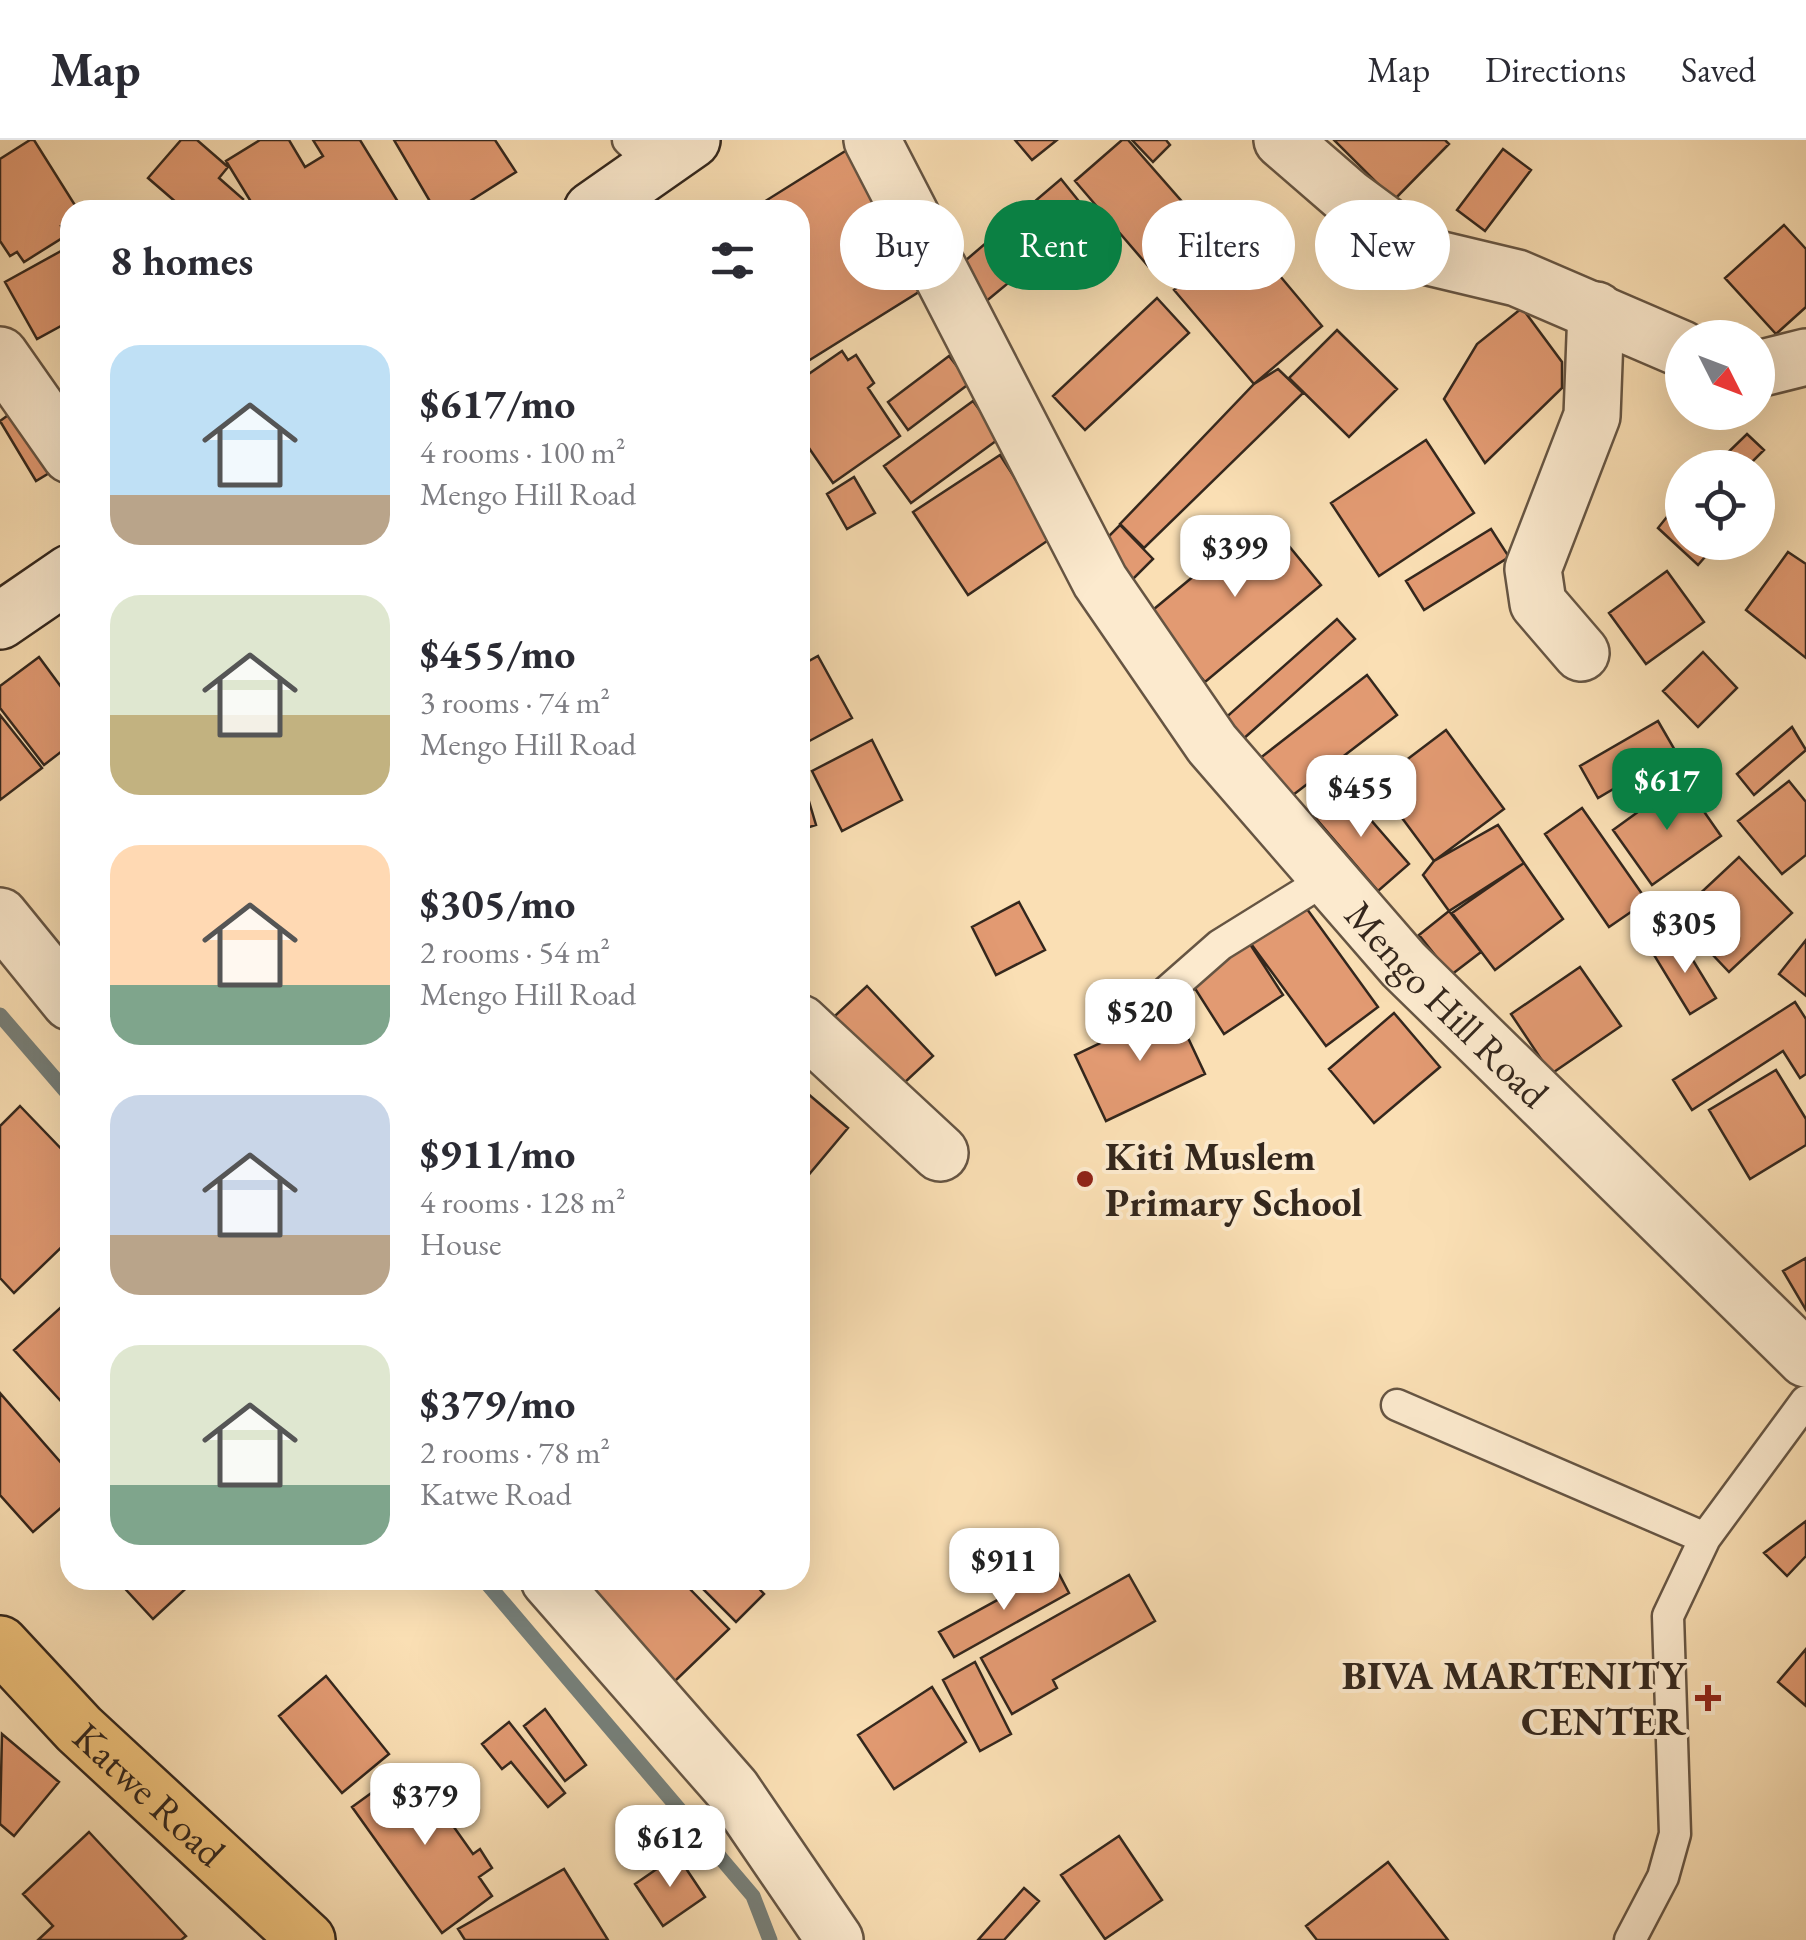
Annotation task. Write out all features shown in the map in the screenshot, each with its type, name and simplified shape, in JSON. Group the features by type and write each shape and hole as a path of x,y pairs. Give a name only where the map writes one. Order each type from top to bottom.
{"highway":[{"name":"Katwe Road","path":"0,1644 79,1729 307,1940"}],"street":[{"name":"Mengo Hill Road","path":"872,140 1100,580 1212,744 1404,965 1806,1359"},
{"path":"1282,140 1349,198 1429,257 1517,278 1665,341"},
{"path":"603,200 658,149"},
{"path":"1581,654 1538,603 1533,569 1592,416 1596,310"},
{"path":"0,355 60,441"},
{"path":"1775,365 1806,358"},
{"path":"0,621 60,580"},
{"path":"0,916 60,990"},
{"path":"810,1031 940,1153"},
{"path":"559,1590 732,1789 835,1940"}],"lane":[{"path":"1162,996 1220,945 1328,878"},
{"path":"1630,1940 1662,1877 1675,1834 1668,1616 1705,1538 1806,1402"},
{"path":"1398,1406 1705,1538"}],"building":[{"path":"34,140 72,200 60,200 60,239 24,262 17,252 10,256 0,241 0,159"},
{"path":"181,140 197,140 228,167 219,178 243,199 173,200 148,178"},
{"path":"260,140 289,140 305,167 323,156 313,140 360,140 397,200 250,200 226,161"},
{"path":"394,140 495,140 516,172 472,200 429,200"},
{"path":"1015,140 1057,140 1032,160"},
{"path":"1122,140 1128,140 1181,200 1142,200 1142,259 1122,236 1122,200 1091,200 1075,181"},
{"path":"1132,140 1166,140 1170,145 1153,162"},
{"path":"1334,140 1445,140 1449,144 1394,200"},
{"path":"1503,149 1531,170 1485,231 1457,210"},
{"path":"847,150 878,200 840,200 840,290 922,290 810,360 810,200 767,200"},
{"path":"1061,179 1078,200 1036,200"},
{"path":"1784,225 1806,249 1806,307 1776,334 1775,320 1763,320 1725,278"},
{"path":"984,245 984,290 1000,290 972,313 954,290 964,290 964,262"},
{"path":"60,252 60,326 37,339 5,282"},
{"path":"1174,290 1292,290 1322,326 1254,384"},
{"path":"1157,298 1189,333 1085,430 1053,396"},
{"path":"1522,308 1562,362 1562,388 1485,463 1444,399 1477,344"},
{"path":"1337,330 1397,389 1349,437 1289,378"},
{"path":"842,351 848,360 856,355 874,383 868,388 900,436 833,483 810,450 810,373"},
{"path":"949,356 970,383 908,430 888,402"},
{"path":"1278,369 1303,393 1144,548 1120,524 1254,384"},
{"path":"973,401 1000,438 911,503 884,466"},
{"path":"22,405 59,467 36,481 0,421"},
{"path":"1747,434 1764,450 1730,450"},
{"path":"1426,440 1474,513 1379,576 1331,503"},
{"path":"1000,455 1053,537 968,595 913,512"},
{"path":"854,477 875,513 847,529 827,494"},
{"path":"1265,517 1321,585 1205,682 1148,614"},
{"path":"1120,525 1153,559 1130,582 1097,548"},
{"path":"1491,529 1509,557 1424,610 1406,581"},
{"path":"1788,552 1806,564 1806,658 1746,610"},
{"path":"1667,571 1704,622 1646,664 1609,613"},
{"path":"1337,619 1355,639 1241,741 1223,720"},
{"path":"1703,652 1737,688 1698,727 1663,691"},
{"path":"818,656 852,718 810,741 810,660"},
{"path":"39,657 60,685 60,753 44,765 0,708 0,686"},
{"path":"1367,675 1397,715 1280,805 1250,766"},
{"path":"0,715 42,768 0,800"},
{"path":"1658,721 1676,752 1598,798 1580,766"},
{"path":"1792,727 1806,750 1754,795 1737,774"},
{"path":"1446,730 1504,809 1434,861 1376,783"},
{"path":"872,740 902,800 842,831 812,771"},
{"path":"1682,780 1721,836 1652,885 1613,830"},
{"path":"1789,781 1806,802 1806,855 1782,874 1738,821"},
{"path":"1344,789 1409,864 1378,891 1313,815"},
{"path":"810,805 816,825 810,827"},
{"path":"1582,808 1647,901 1609,927 1545,834"},
{"path":"1498,825 1524,863 1449,911 1423,875 1434,861"},
{"path":"1739,857 1792,913 1729,972 1676,916"},
{"path":"1524,863 1563,919 1495,970 1452,913"},
{"path":"1299,898 1378,1007 1326,1046 1246,937"},
{"path":"1019,902 1045,950 996,975 972,927"},
{"path":"1449,911 1481,952 1451,975 1419,935"},
{"path":"1246,938 1283,995 1224,1034 1187,976"},
{"path":"1680,939 1716,998 1690,1014 1654,955"},
{"path":"1806,940 1806,996 1779,974"},
{"path":"1580,967 1621,1026 1551,1074 1511,1014"},
{"path":"867,986 933,1056 888,1098 822,1028"},
{"path":"1795,1002 1806,1019 1806,1074 1800,1078 1783,1051 1692,1110 1673,1080"},
{"path":"1174,1008 1205,1074 1106,1121 1075,1055"},
{"path":"1394,1013 1440,1067 1374,1123 1329,1069"},
{"path":"1776,1070 1806,1119 1806,1145 1750,1179 1709,1110"},
{"path":"810,1096 848,1128 810,1173"},
{"path":"20,1106 60,1148 60,1249 14,1293 0,1278 0,1126"},
{"path":"1806,1258 1806,1310 1783,1271"},
{"path":"60,1308 60,1400 14,1350"},
{"path":"0,1393 60,1462 60,1509 33,1532 0,1495"},
{"path":"1806,1521 1806,1556 1787,1576 1764,1553"},
{"path":"1056,1568 1069,1593 954,1657 939,1632"},
{"path":"1129,1575 1155,1621 1053,1680 1057,1688 1012,1714 981,1658"},
{"path":"126,1590 184,1590 153,1619"},
{"path":"583,1590 691,1590 729,1629 674,1682"},
{"path":"704,1590 760,1590 764,1594 736,1622"},
{"path":"1806,1649 1806,1706 1778,1682"},
{"path":"975,1662 1011,1734 980,1751 943,1680"},
{"path":"326,1676 389,1754 342,1793 279,1716"},
{"path":"932,1687 966,1742 894,1789 858,1735"},
{"path":"545,1709 586,1765 565,1781 524,1726"},
{"path":"509,1722 565,1793 548,1807 511,1762 502,1769 482,1744"},
{"path":"2,1734 59,1782 14,1836 0,1824"},
{"path":"410,1765 473,1854 480,1849 492,1868 479,1877 492,1896 442,1933 352,1807"},
{"path":"89,1832 186,1936 181,1940 38,1940 53,1926 23,1894"},
{"path":"1119,1836 1162,1900 1105,1939 1061,1875"},
{"path":"677,1855 705,1897 663,1926 635,1884"},
{"path":"1388,1862 1448,1940 1317,1940 1306,1926"},
{"path":"564,1869 608,1940 465,1940 458,1929"},
{"path":"1024,1888 1039,1901 1004,1940 978,1940"}],"waterway":[{"path":"0,1015 60,1084"},
{"path":"493,1590 753,1896 770,1940"}],"place":[{"name":"Kiti Muslem Primary School","path":"1085,1179"},
{"name":"BIVA MARTENITY CENTER","path":"1708,1698"}]}
